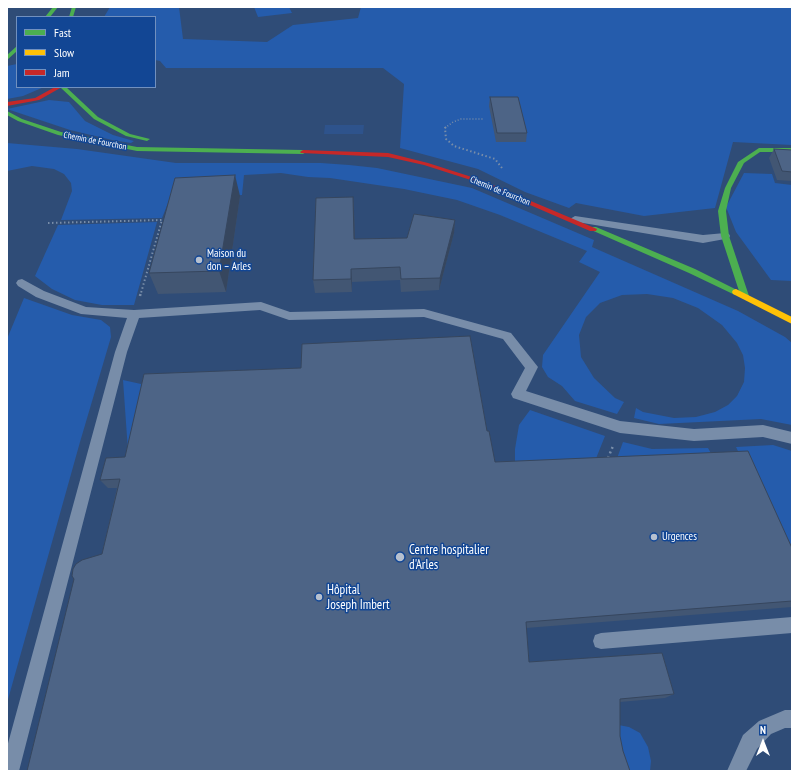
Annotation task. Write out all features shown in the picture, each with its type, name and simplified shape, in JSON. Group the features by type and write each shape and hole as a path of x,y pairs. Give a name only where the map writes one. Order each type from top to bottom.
{"street":[{"path":"48,16 56,7"},
{"path":"7,58 16,49"},
{"path":"7,104 37,98 57,88"},
{"name":"Chemin de Fourchon","path":"64,88 96,118 128,135 187,149"},
{"name":"Chemin de Fourchon","path":"7,113 20,120 60,134 137,149 388,155 426,164 479,181 692,271 745,296 792,321"},
{"path":"745,296 725,236 722,211 728,188 741,162 759,150 792,150"}],"lane":[{"path":"561,216 703,239 725,236"},
{"path":"22,283 40,294 85,312 134,314 260,306 289,316 424,313 507,336 532,367 518,394 620,427 694,435 763,431 792,438"},
{"path":"10,771 121,352 134,314"},
{"path":"601,641 792,625"},
{"path":"736,771 750,742 765,727 785,719 792,719"}],"path":[{"path":"484,119 461,119 453,122 445,128 446,139 454,146 495,159 501,165 503,172 498,190"},
{"path":"48,223 162,220 134,314"},
{"path":"159,229 167,229"}],"shaded area":[{"path":"110,7 179,7 183,39 267,42 293,25 358,18 361,7 792,7 792,145 733,142 715,208 644,216 576,203 569,208 525,192 478,169 400,148 404,84 383,68 166,68 160,61 156,60 156,16 105,16"},
{"path":"254,7 289,7 292,13 258,17"},
{"path":"16,64 16,88 42,88 23,96 7,99 7,66"},
{"path":"49,100 69,102 85,121 113,135 134,141 131,143 112,140 70,130 7,109"},
{"path":"325,125 364,125 363,134 324,134"},
{"path":"7,143 77,149 176,163 321,163 349,165 377,168 472,188 594,240 592,247 738,311 785,337 792,343 792,425 761,419 659,424 634,418 636,408 643,412 674,418 696,417 715,412 728,405 737,396 744,382 745,368 743,355 737,343 722,325 698,308 673,298 647,294 622,295 600,303 586,317 579,335 581,357 594,378 615,398 624,402 617,414 575,401 562,386 548,377 542,367 543,355 600,272 579,262 587,251 500,215 457,200 404,189 330,178 308,177 281,173 244,175 242,195 170,198 162,218 61,220 72,191 71,183 64,174 54,169 32,166 7,171"},
{"path":"744,173 772,174 775,183 792,185 792,281 771,280 736,232 726,207"},
{"path":"157,222 134,305 102,305 75,300 52,289 35,276 58,225"},
{"path":"24,298 72,315 101,320 110,327 111,337 7,703 7,339"},
{"path":"123,380 141,384 147,382 128,451"},
{"path":"530,410 605,436 595,461 515,466 515,449 519,425"},
{"path":"623,442 652,449 708,448 713,457 616,461"},
{"path":"773,445 792,451 792,555 788,555 736,447"},
{"path":"613,724 629,727 640,733 648,747 651,761 650,771 622,771"}],"building":[{"path":"490,97 518,97 527,133 497,133"},
{"path":"774,149 792,150 792,172 782,171"},
{"name":"Maison du don – Arles","path":"235,175 219,271 149,273 175,178"},
{"path":"353,197 354,239 407,238 414,214 455,220 440,278 401,279 400,267 351,269 351,279 313,280 316,198"},
{"name":"Hôpital Joseph Imbert","path":"470,336 487,431 489,431 495,462 748,451 792,548 792,601 526,622 529,662 662,653 674,694 620,699 620,736 623,751 630,771 27,771 74,579 72,576 73,569 76,564 82,560 102,554 120,479 100,480 106,458 125,457 144,374 301,368 302,344"}],"traffic: fast":[{"path":"48,16 56,7"},
{"path":"71,16 74,7"},
{"path":"7,58 16,49"},
{"path":"64,88 96,118 128,135 147,139"},
{"path":"7,113 20,120 60,134 137,149 303,152"},
{"path":"745,296 725,236 722,211 728,188 741,162 759,150 792,150"},
{"path":"593,229 692,271 736,292"}],"traffic: slow":[{"path":"736,292 792,321"}],"traffic: jam":[{"path":"7,104 37,99 57,88"},
{"path":"303,152 388,155 426,164 479,181 593,229"}],"place":[{"name":"Maison du don – Arles","path":"199,260"},
{"name":"Urgences","path":"654,537"},
{"name":"Centre hospitalier d'Arles","path":"400,557"},
{"name":"Hôpital Joseph Imbert","path":"319,597"}]}
